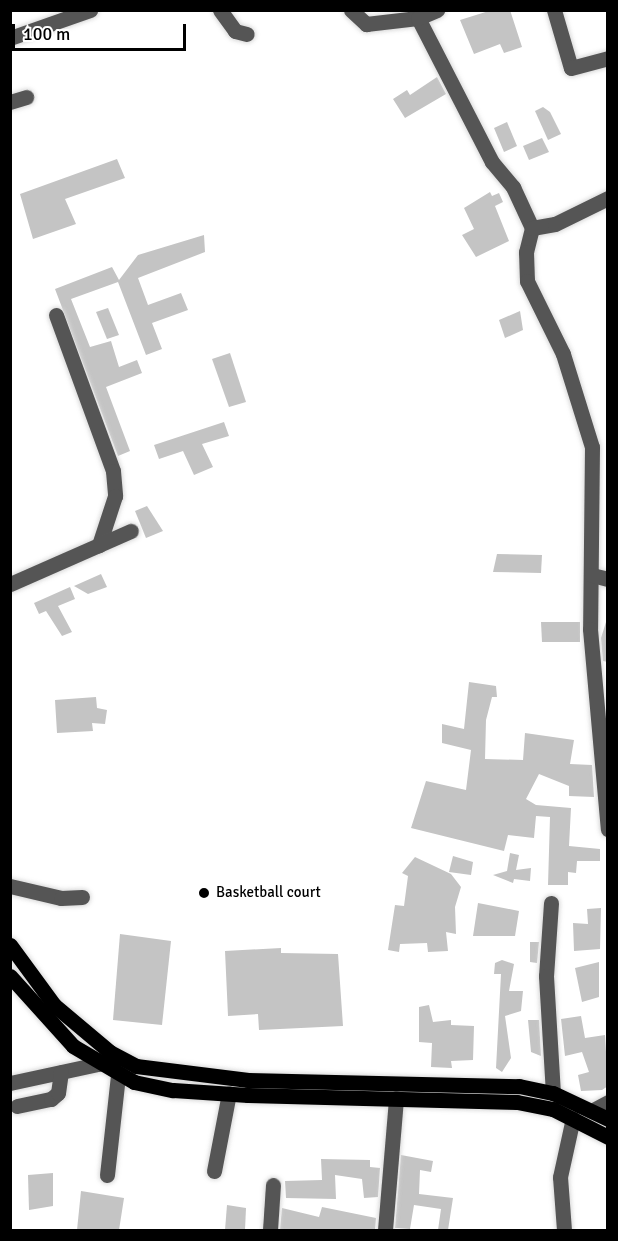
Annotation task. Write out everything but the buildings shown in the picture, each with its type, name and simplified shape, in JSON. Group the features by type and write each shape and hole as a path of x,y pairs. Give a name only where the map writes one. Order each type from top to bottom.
{"main road":[{"path":"10,945 54,1005 110,1052 136,1066 176,1074 519,1086 553,1093 608,1119"},
{"path":"10,976 41,1015 98,1064 118,1076 173,1090 517,1102 573,1118 608,1137"}],"street":[{"path":"10,38 90,10"},
{"path":"220,10 235,31 247,34"},
{"path":"351,10 366,24 418,18 437,10"},
{"path":"554,10 571,68 608,58"},
{"path":"418,18 492,162 513,187 532,228 526,252 527,281 563,354 592,447 600,577 590,629 608,829"},
{"path":"10,102 26,97"},
{"path":"532,228 555,224 608,198"},
{"path":"56,315 113,471 115,496 99,545"},
{"path":"10,584 131,531"},
{"path":"10,886 26,886 61,898 82,897"},
{"path":"551,903 546,976 553,1093"},
{"path":"10,1083 98,1064 110,1052"},
{"path":"17,1106 51,1099 58,1093 61,1072"},
{"path":"107,1175 118,1076"},
{"path":"214,1171 229,1093"},
{"path":"385,1230 396,1098"},
{"path":"593,1110 608,1102"},
{"path":"564,1230 560,1177 573,1118"},
{"path":"270,1230 273,1185"}],"place":[{"name":"Basketball court","path":"204,893"}]}
